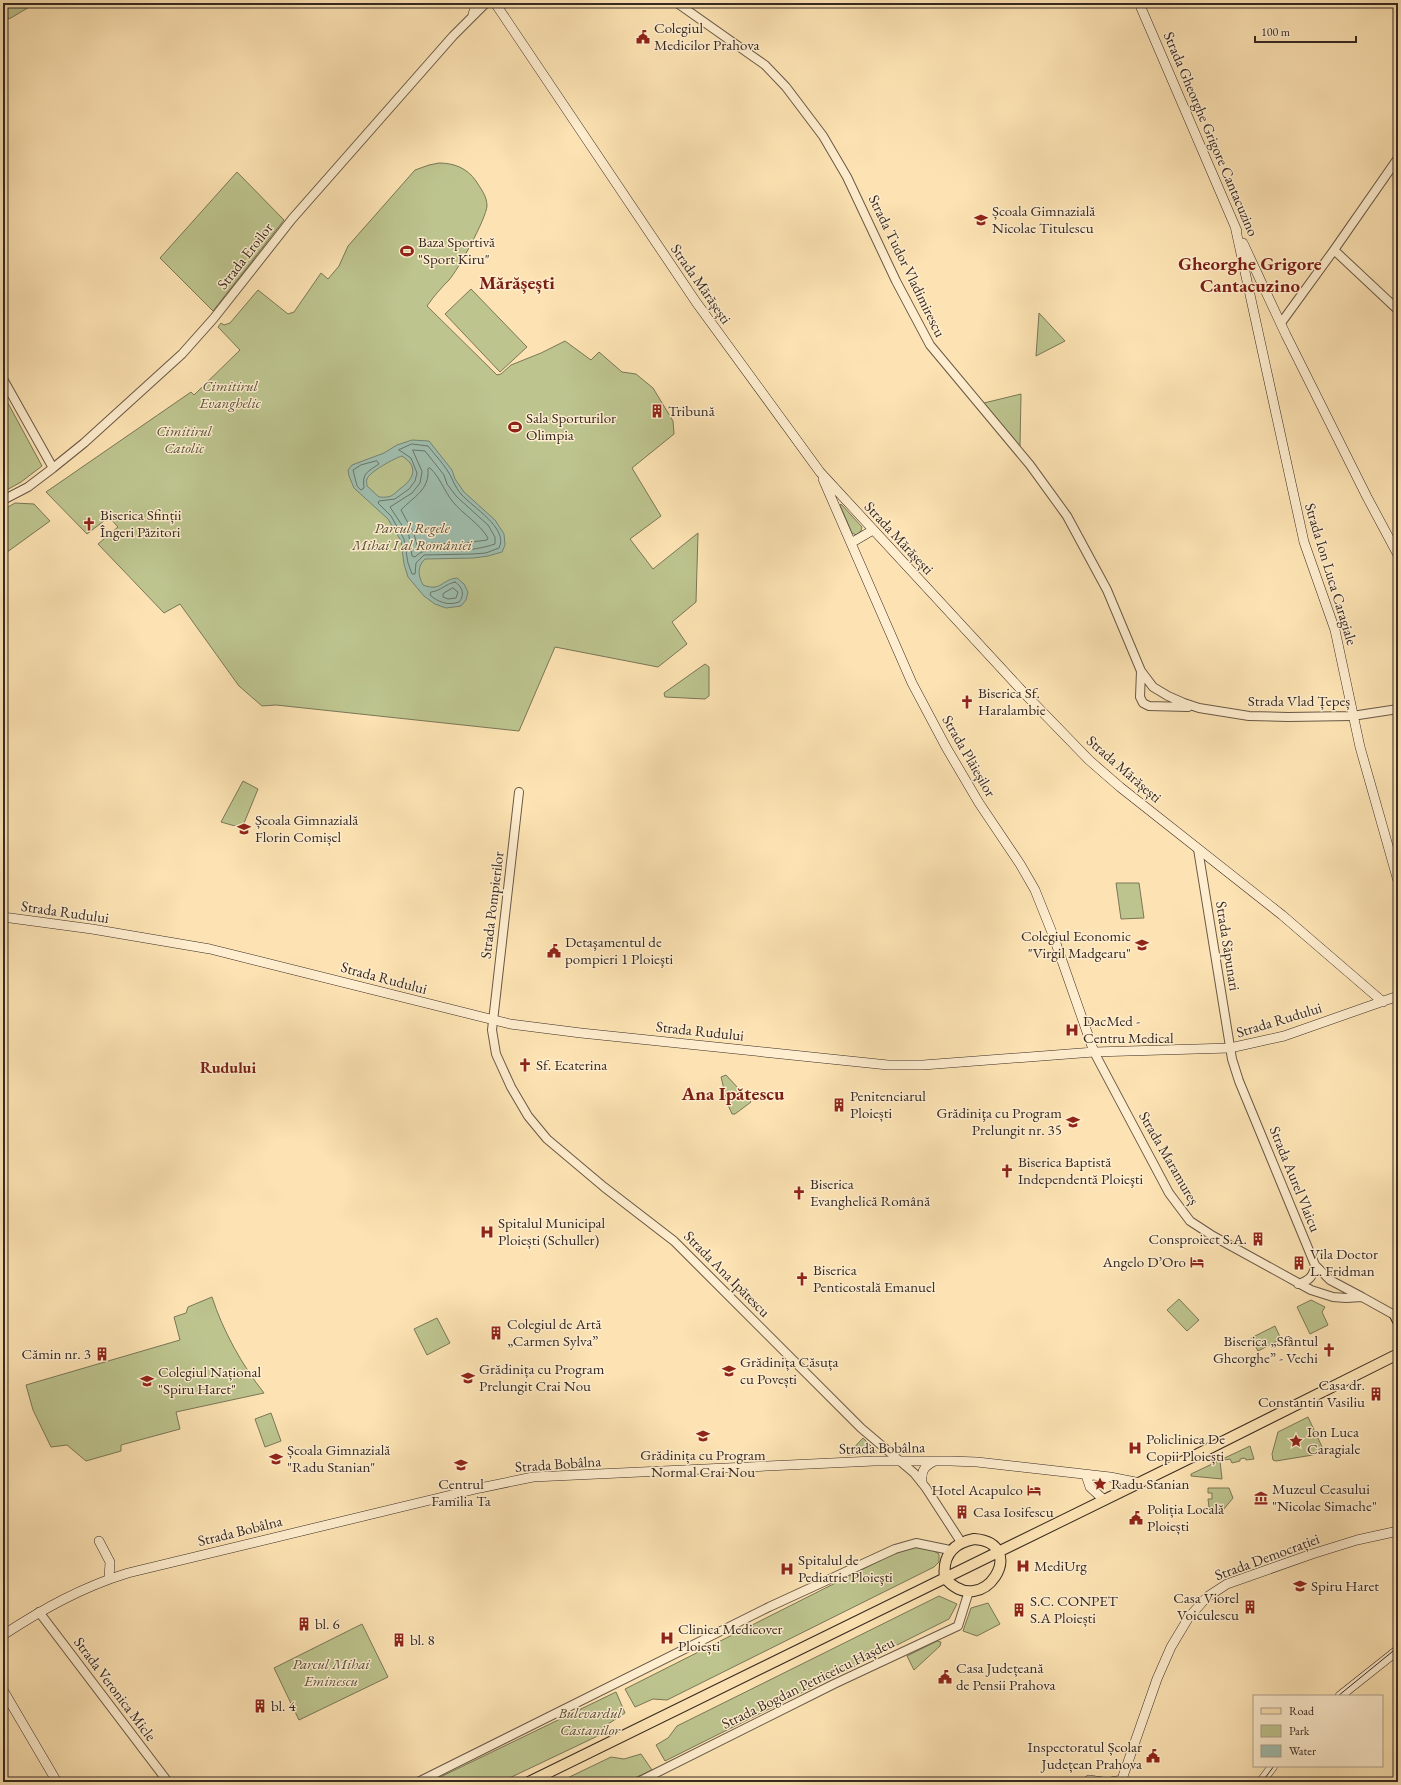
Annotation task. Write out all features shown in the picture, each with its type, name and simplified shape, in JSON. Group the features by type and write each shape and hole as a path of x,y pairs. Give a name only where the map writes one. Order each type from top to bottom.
{"main road":[{"path":"473,14 477,3"},
{"name":"Strada Mărășești","path":"495,3 692,296 820,472 1025,694 1089,760 1303,933 1383,1002"},
{"name":"Strada Gheorghe Grigore Cantacuzino","path":"1139,3 1235,226 1367,497 1398,555"},
{"name":"Strada Ion Luca Caragiale","path":"1235,226 1297,515 1304,542 1335,630 1352,716 1398,881"},
{"name":"Strada Plăieșilor","path":"820,472 894,642 920,697 946,747 979,803 1020,864 1035,890 1053,935 1094,1052"},
{"path":"851,543 873,530"},
{"name":"Strada Rudului","path":"3,917 92,929 210,949 493,1020 558,1030 888,1065 923,1065 1094,1052 1230,1048 1284,1036 1398,996"},
{"path":"529,1782 1104,1500 1397,1353"},
{"name":"Strada Bobâlna","path":"3,1635 58,1601 109,1579 169,1562 526,1478 900,1461 935,1461 977,1462 1110,1477 1140,1482"},
{"path":"922,1482 924,1468 928,1464 935,1461"},
{"path":"1086,1475 1094,1492 1104,1500"},
{"name":"Strada Democrației","path":"1121,1781 1157,1679 1171,1647 1189,1617 1207,1597 1227,1584 1323,1550 1356,1540 1398,1531"},
{"path":"981,1539 990,1542 998,1551 1000,1563 996,1576 985,1587 969,1591 953,1586 945,1578 944,1565 950,1550 961,1542 981,1539"},
{"path":"99,1541 110,1562 109,1579"},
{"path":"1341,1695 1398,1650"},
{"path":"3,1690 57,1782"},
{"path":"1261,1782 1272,1767"},
{"path":"1089,1780 1103,1782"},
{"path":"1111,1782 1121,1781"}],"street":[{"name":"Strada Eroilor","path":"3,500 28,487 53,468 102,427 182,354 214,318 292,219 473,14 486,3"},
{"name":"Strada Tudor Vladimirescu","path":"677,3 765,65 786,87 823,136 847,177 896,281 930,345 1043,481 1079,537 1107,590 1141,671 1156,689"},
{"path":"1281,323 1398,158"},
{"path":"1334,250 1398,310"},
{"path":"3,379 53,468"},
{"name":"Strada Tudor Vladimirescu","path":"1141,671 1142,691"},
{"path":"1147,687 1156,689 1159,700 1152,706 1145,705 1140,697 1142,691 1147,687"},
{"name":"Strada Vlad Țepeș","path":"1156,689 1176,700 1199,708"},
{"name":"Strada Vlad Țepeș","path":"1152,706 1199,708 1263,717 1352,716 1398,709"},
{"name":"Strada Pompierilor","path":"493,1020 519,792"},
{"name":"Strada Săpunari","path":"1198,849 1230,1048"},
{"name":"Strada Ana Ipătescu","path":"493,1020 493,1041 503,1071 519,1102 547,1138 604,1187 674,1241 861,1428 922,1482 961,1542"},
{"name":"Strada Aurel Vlaicu","path":"1230,1048 1239,1081 1316,1265 1330,1280 1362,1297"},
{"name":"Strada Maramureș","path":"1094,1052 1169,1193 1190,1221 1213,1236 1298,1284 1332,1297 1362,1297"},
{"path":"1298,1284 1310,1278 1316,1265"},
{"path":"1362,1297 1397,1318"},
{"path":"418,1782 769,1608 895,1549 916,1543 950,1550"},
{"name":"Strada Bogdan Petriceicu Hașdeu","path":"638,1782 834,1684 958,1626 969,1591"},
{"name":"Strada Veronica Micle","path":"40,1612 168,1782"}],"green space":[{"path":"3,3 36,3 9,19 3,11"},
{"name":"Parcul Regele Mihai I al României","path":"439,163 455,165 469,173 483,193 487,206 482,222 459,266 427,306 497,375 501,374 511,365 541,353 565,341 591,360 599,352 622,372 636,374 653,388 673,421 674,434 632,468 661,516 630,539 653,569 698,533 696,602 672,622 687,644 658,667 555,647 519,731 276,705 262,706 239,686 180,604 164,613 98,544 118,527 109,517 87,534 46,492 191,392 194,395 240,350 218,327 221,323 224,325 230,323 258,290 288,314 294,312 321,273 328,279 339,266 348,246 415,170"},
{"path":"237,172 284,220 213,311 160,258"},
{"path":"471,289 527,347 500,372 445,314"},
{"path":"1039,313 1065,341 1036,356"},
{"path":"3,394 42,466 21,482 3,492"},
{"path":"1021,394 1020,446 984,403"},
{"path":"15,503 34,504 50,521 3,555 3,510"},
{"path":"841,504 862,527 861,531 856,535 852,533 840,505"},
{"path":"705,664 709,667 709,696 705,699 665,697 664,693"},
{"path":"243,781 258,789 242,828 221,822"},
{"path":"1116,883 1139,883 1144,918 1121,919"},
{"path":"726,1075 751,1102 735,1114 732,1114 728,1105 721,1077"},
{"name":"Colegiul Național \"Spiru Haret\"","path":"212,1297 227,1335 248,1371 264,1393 176,1412 180,1429 121,1445 121,1451 86,1461 67,1445 51,1447 33,1410 26,1385 180,1340 174,1317 186,1313 188,1307"},
{"path":"1179,1299 1199,1320 1187,1331 1167,1310"},
{"path":"1311,1300 1325,1307 1322,1312 1328,1325 1310,1334 1297,1307"},
{"path":"437,1318 450,1343 427,1355 414,1329"},
{"path":"1275,1326 1281,1339 1258,1351 1251,1338"},
{"path":"271,1413 281,1441 265,1447 255,1419"},
{"path":"1308,1417 1325,1453 1276,1461 1273,1460 1272,1454 1278,1432"},
{"path":"863,1438 878,1453 847,1455"},
{"path":"1250,1446 1254,1459 1246,1460 1245,1458 1232,1463 1230,1459 1220,1461 1222,1479 1191,1476 1191,1474"},
{"path":"1208,1488 1229,1488 1233,1498 1219,1515 1209,1507 1208,1499 1212,1499 1212,1493 1208,1493"},
{"name":"Bulevardul Castanilor","path":"913,1547 932,1550 939,1554 939,1562 934,1567 667,1700 653,1699 635,1707 625,1689 889,1556"},
{"name":"Bulevardul Castanilor","path":"939,1596 957,1604 949,1619 665,1761 656,1745 668,1738 677,1726"},
{"path":"988,1603 1000,1624 977,1636 963,1631 971,1608"},
{"name":"Parcul Mihai Eminescu","path":"362,1624 388,1677 299,1720 274,1668"},
{"path":"937,1641 941,1642 940,1646 914,1670 907,1656"},
{"name":"Bulevardul Castanilor","path":"616,1692 625,1713 608,1724 604,1733 501,1782 430,1782"},
{"name":"Bulevardul Castanilor","path":"641,1754 652,1770 626,1782 559,1782 611,1757 624,1759"}],"water":[{"path":"412,440 429,441 452,470 455,479 464,492 495,520 504,534 505,545 502,552 473,558 425,559 422,562 419,571 423,585 434,587 451,579 457,578 464,584 468,592 466,600 461,606 446,608 435,604 424,596 408,577 404,564 401,541 388,519 354,488 349,476 348,470 352,465 384,453 397,445","holes":["402,456 411,464 413,472 412,476 406,484 392,496 379,497 367,486 367,479 377,469"]}],"tram line":[{"path":"1339,1695 1398,1647"},
{"path":"1262,1782 1273,1767"}],"place":[{"name":"Colegiul Medicilor Prahova","path":"643,37"},
{"name":"Școala Gimnazială Nicolae Titulescu","path":"981,220"},
{"name":"Baza Sportivă \"Sport Kiru\"","path":"407,251"},
{"name":"Tribună","path":"657,411"},
{"name":"Sala Sporturilor Olimpia","path":"515,427"},
{"name":"Biserica Sfinții Îngeri Păzitori","path":"89,524"},
{"name":"Biserica Sf. Haralambie","path":"967,702"},
{"name":"Școala Gimnazială Florin Comișel","path":"244,829"},
{"name":"Colegiul Economic \"Virgil Madgearu\"","path":"1142,945"},
{"name":"Detaşamentul de pompieri 1 Ploieşti","path":"554,951"},
{"name":"DacMed - Centru Medical","path":"1072,1030"},
{"name":"Sf. Ecaterina","path":"525,1065"},
{"name":"Penitenciarul Ploiești","path":"839,1105"},
{"name":"Grădiniţa cu Program Prelungit nr. 35","path":"1073,1122"},
{"name":"Biserica Baptistă Independentă Ploieşti","path":"1007,1171"},
{"name":"Biserica Evanghelică Română","path":"799,1193"},
{"name":"Spitalul Municipal Ploiești (Schuller)","path":"487,1232"},
{"name":"Consproiect S.A.","path":"1258,1239"},
{"name":"Angelo D’Oro","path":"1197,1262"},
{"name":"Vila Doctor L. Fridman","path":"1299,1263"},
{"name":"Biserica Penticostală Emanuel","path":"802,1279"},
{"name":"Colegiul de Artă „Carmen Sylva”","path":"496,1333"},
{"name":"Biserica „Sfântul Gheorghe” - Vechi","path":"1329,1350"},
{"name":"Cămin nr. 3","path":"102,1354"},
{"name":"Grădinița Căsuța cu Povești","path":"729,1371"},
{"name":"Grădinița cu Program Prelungit Crai Nou","path":"468,1378"},
{"name":"Colegiul Național \"Spiru Haret\"","path":"147,1381"},
{"name":"Casa dr. Constantin Vasiliu","path":"1376,1394"},
{"name":"Grădinița cu Program Normal Crai Nou","path":"703,1436"},
{"name":"Ion Luca Caragiale","path":"1296,1441"},
{"name":"Policlinica De Copii Ploiești","path":"1135,1448"},
{"name":"Școala Gimnazială \"Radu Stanian\"","path":"276,1459"},
{"name":"Centrul Familia Ta","path":"461,1465"},
{"name":"Radu Stanian","path":"1100,1484"},
{"name":"Hotel Acapulco","path":"1034,1490"},
{"name":"Muzeul Ceasului \"Nicolae Simache\"","path":"1261,1498"},
{"name":"Casa Iosifescu","path":"962,1512"},
{"name":"Poliția Locală Ploiești","path":"1136,1518"},
{"name":"MediUrg","path":"1023,1566"},
{"name":"Spitalul de Pediatrie Ploieşti","path":"787,1569"},
{"name":"Spiru Haret","path":"1300,1586"},
{"name":"Casa Viorel Voiculescu","path":"1250,1607"},
{"name":"S.C. CONPET S.A Ploiești","path":"1019,1610"},
{"name":"bl. 6","path":"304,1624"},
{"name":"Clinica Medicover Ploiești","path":"667,1638"},
{"name":"bl. 8","path":"399,1640"},
{"name":"Casa Județeană de Pensii Prahova","path":"945,1677"},
{"name":"bl. 4","path":"260,1706"},
{"name":"Inspectoratul Școlar Județean Prahova","path":"1153,1756"}],"district":[{"name":"Gheorghe Grigore Cantacuzino","path":"1250,274"},
{"name":"Mărășești","path":"517,282"},
{"name":"Rudului","path":"228,1067"},
{"name":"Ana Ipătescu","path":"733,1093"}],"park label":[{"name":"Cimitirul Evanghelic","path":"230,394"},
{"name":"Cimitirul Catolic","path":"184,440"}]}
